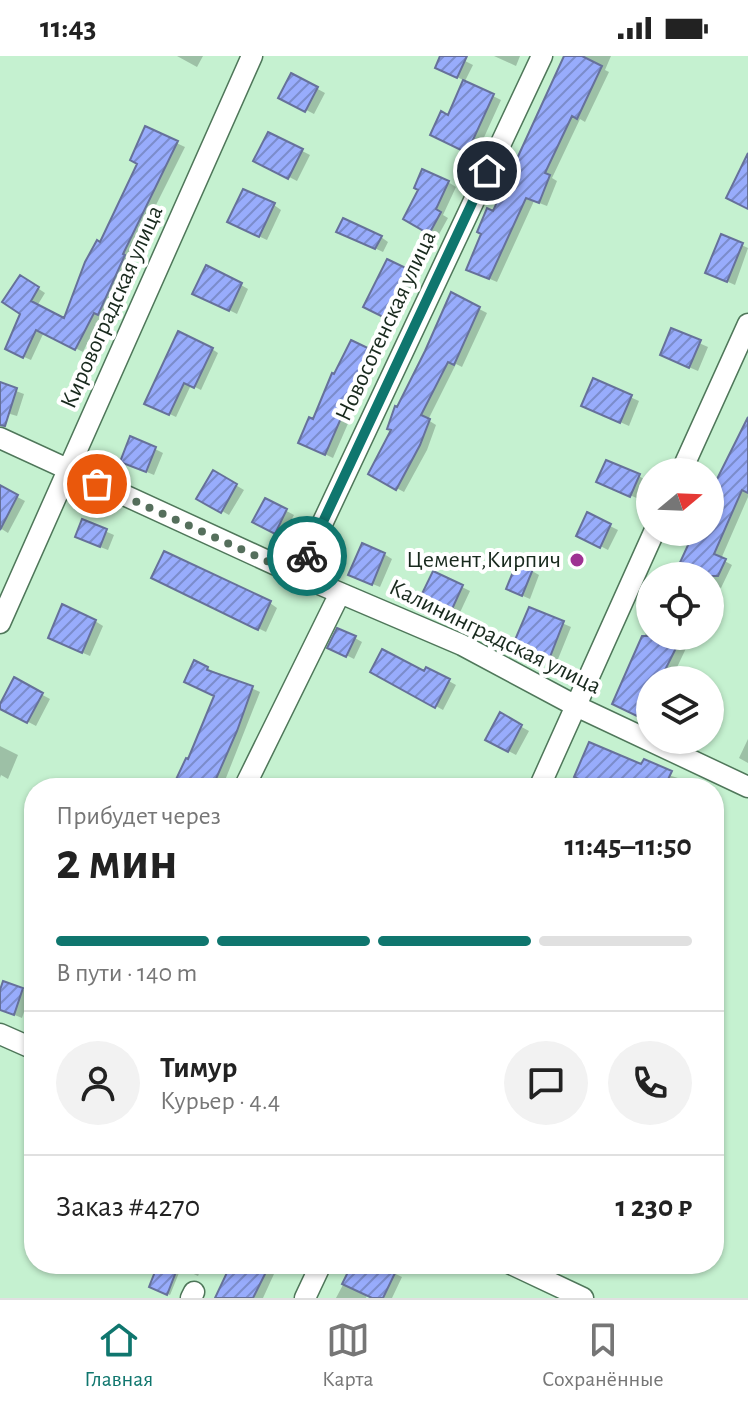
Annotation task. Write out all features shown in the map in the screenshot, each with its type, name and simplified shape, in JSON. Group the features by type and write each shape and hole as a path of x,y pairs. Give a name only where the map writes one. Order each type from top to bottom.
{"street":[{"name":"Кировоградская улица","path":"0,623 252,56"},
{"name":"Новосотенская улица","path":"298,575 542,56"},
{"path":"687,458 748,324"},
{"name":"Калининградская улица","path":"0,438 298,575 462,645 576,706 748,787"},
{"path":"544,778 648,546"},
{"path":"249,778 340,593"},
{"path":"0,1034 24,1045"},
{"path":"305,1298 316,1274"},
{"path":"532,1274 583,1298"}],"building":[{"path":"440,56 467,56 457,78 435,68"},
{"path":"564,56 582,56 602,66 577,119 572,116 545,173 550,175 539,203 526,198 489,279 466,270 481,234 477,232 487,208 493,211"},
{"path":"291,73 318,87 305,112 278,98"},
{"path":"463,80 494,94 467,153 430,135 441,111 448,115"},
{"path":"145,126 178,141 123,254 98,315 94,313 75,350 36,330 23,358 5,349 20,314 2,302 20,275 39,287 31,301 64,318 85,262 97,240 100,242 137,164 130,160"},
{"path":"268,132 303,149 288,179 253,161"},
{"path":"748,153 748,209 726,198"},
{"path":"422,169 449,181 436,209 441,212 429,234 403,219 418,190 414,188"},
{"path":"243,189 275,203 259,237 227,222"},
{"path":"343,218 382,236 375,249 336,232"},
{"path":"721,234 743,243 727,282 705,273"},
{"path":"387,259 410,270 389,320 363,307"},
{"path":"206,265 242,283 229,311 192,294"},
{"path":"451,292 480,307 454,365 448,362 421,415 430,419 396,490 368,474 391,430 387,429 395,406 425,351"},
{"path":"671,328 701,340 689,368 660,355"},
{"path":"178,331 213,348 194,388 184,383 169,415 144,404"},
{"path":"351,340 374,351 362,370 325,455 298,443"},
{"path":"593,378 632,395 620,423 581,406"},
{"path":"0,382 17,388 5,426 0,425"},
{"path":"748,417 748,493 742,490 724,531 724,465"},
{"path":"130,436 156,447 146,472 120,462"},
{"path":"606,460 636,472 636,483 630,497 596,482"},
{"path":"213,470 237,484 221,513 196,499"},
{"path":"0,485 18,495 0,530"},
{"path":"265,498 287,509 275,534 252,522"},
{"path":"587,512 611,524 600,548 576,536"},
{"path":"82,519 107,529 100,547 75,537"},
{"path":"362,543 385,553 372,585 348,575"},
{"path":"688,546 718,546 714,554 726,559 724,563 680,562"},
{"path":"164,551 271,601 258,630 151,578"},
{"path":"517,562 533,569 522,596 506,589"},
{"path":"433,571 463,585 448,618 417,604"},
{"path":"62,604 96,620 82,653 48,638"},
{"path":"529,607 564,621 548,662 512,647"},
{"path":"337,628 356,636 346,657 327,648"},
{"path":"382,649 424,671 426,667 450,679 435,708 370,672"},
{"path":"636,650 675,650 667,666 636,666 636,716 612,704"},
{"path":"194,660 208,667 207,670 253,686 216,778 177,778 188,759 214,696 184,682"},
{"path":"14,677 43,693 27,723 0,709"},
{"path":"500,712 522,725 508,752 485,740"},
{"path":"589,742 641,764 644,759 672,771 669,778 574,777"},
{"path":"3,981 23,988 14,1015 0,1010"},
{"path":"154,1274 175,1274 167,1295 149,1287"},
{"path":"226,1274 265,1274 253,1298 215,1298"},
{"path":"347,1274 395,1274 383,1298 372,1298 342,1284"}],"way so far":[{"path":"97,484 298,575 307,556"}],"place":[{"name":"Цемент,Кирпич","path":"577,560"}],"route":[{"path":"307,556 487,171"}]}
